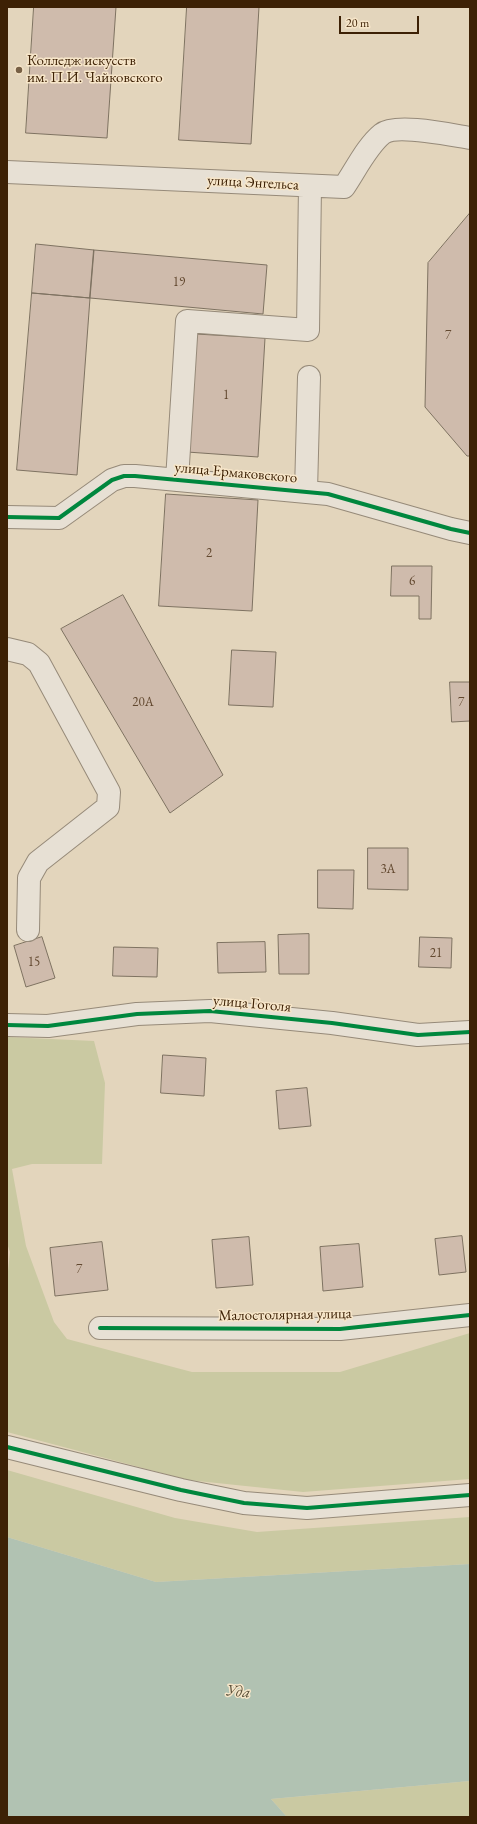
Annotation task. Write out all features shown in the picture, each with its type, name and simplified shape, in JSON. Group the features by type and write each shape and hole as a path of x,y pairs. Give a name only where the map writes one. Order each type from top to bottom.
{"street":[{"name":"улица Энгельса","path":"7,172 344,187 373,143 383,133 404,128 470,138"},
{"path":"177,480 187,321 308,330 310,186"},
{"path":"306,491 309,378"},
{"name":"улица Ермаковского","path":"7,517 59,518 112,480 124,476 306,491 344,498 451,529 470,533"},
{"path":"7,649 28,654 39,663 109,792 108,807 38,862 29,878 28,930"},
{"name":"улица Гоголя","path":"7,1025 48,1026 137,1014 210,1011 332,1023 418,1035 470,1032"},
{"name":"Малостолярная улица","path":"100,1328 340,1328 470,1315"},
{"path":"7,1447 181,1490 244,1502 307,1508 470,1495"}],"green space":[{"path":"7,1037 94,1041 105,1083 102,1164 32,1164 12,1169 26,1246 54,1322 67,1339 192,1372 340,1372 470,1333 470,1479 303,1492 188,1480 7,1432 7,1281 10,1252 7,1243"},
{"path":"7,1470 175,1518 257,1532 470,1517 470,1564 156,1582 7,1537"},
{"path":"470,1781 470,1817 287,1817 271,1799"}],"water":[{"name":"Уда","path":"7,1537 156,1582 470,1564 470,1781 271,1799 287,1817 7,1817"}],"building":[{"path":"34,7 116,7 107,138 26,133"},
{"path":"187,7 259,7 251,144 179,140"},
{"path":"470,213 470,456 467,456 425,407 428,263"},
{"path":"36,244 94,250 90,298 32,293"},
{"path":"94,250 267,265 263,314 90,298"},
{"path":"32,293 90,298 77,475 17,470"},
{"path":"196,334 265,338 258,457 187,452"},
{"path":"166,494 258,500 252,611 159,606"},
{"path":"392,566 432,566 431,619 419,619 419,596 391,596"},
{"path":"123,595 223,775 170,813 61,629"},
{"path":"232,650 276,652 273,707 229,705"},
{"path":"450,682 470,682 470,721 452,722"},
{"path":"368,848 408,848 408,890 368,889"},
{"path":"318,870 354,870 353,909 318,908"},
{"path":"309,934 309,974 279,974 278,935"},
{"path":"42,937 55,978 26,987 14,946"},
{"path":"420,937 452,938 451,968 419,967"},
{"path":"265,942 266,972 218,973 217,943"},
{"path":"114,947 158,948 157,977 113,976"},
{"path":"163,1055 206,1058 204,1096 161,1093"},
{"path":"307,1088 311,1126 279,1129 276,1091"},
{"path":"462,1236 466,1272 439,1275 435,1239"},
{"path":"249,1237 253,1285 216,1288 212,1240"},
{"path":"102,1242 108,1290 55,1296 50,1248"},
{"path":"359,1244 363,1287 323,1291 320,1247"}],"cycle path":[{"path":"7,517 59,518 112,480 124,476 135,476 328,494 470,533"},
{"path":"7,1025 48,1026 137,1014 210,1011 332,1023 418,1035 470,1032"},
{"path":"100,1328 340,1329 470,1315"},
{"path":"7,1447 181,1490 244,1503 307,1508 470,1495"}],"place":[{"name":"Колледж искусств им. П.И. Чайковского","path":"19,70"}]}
